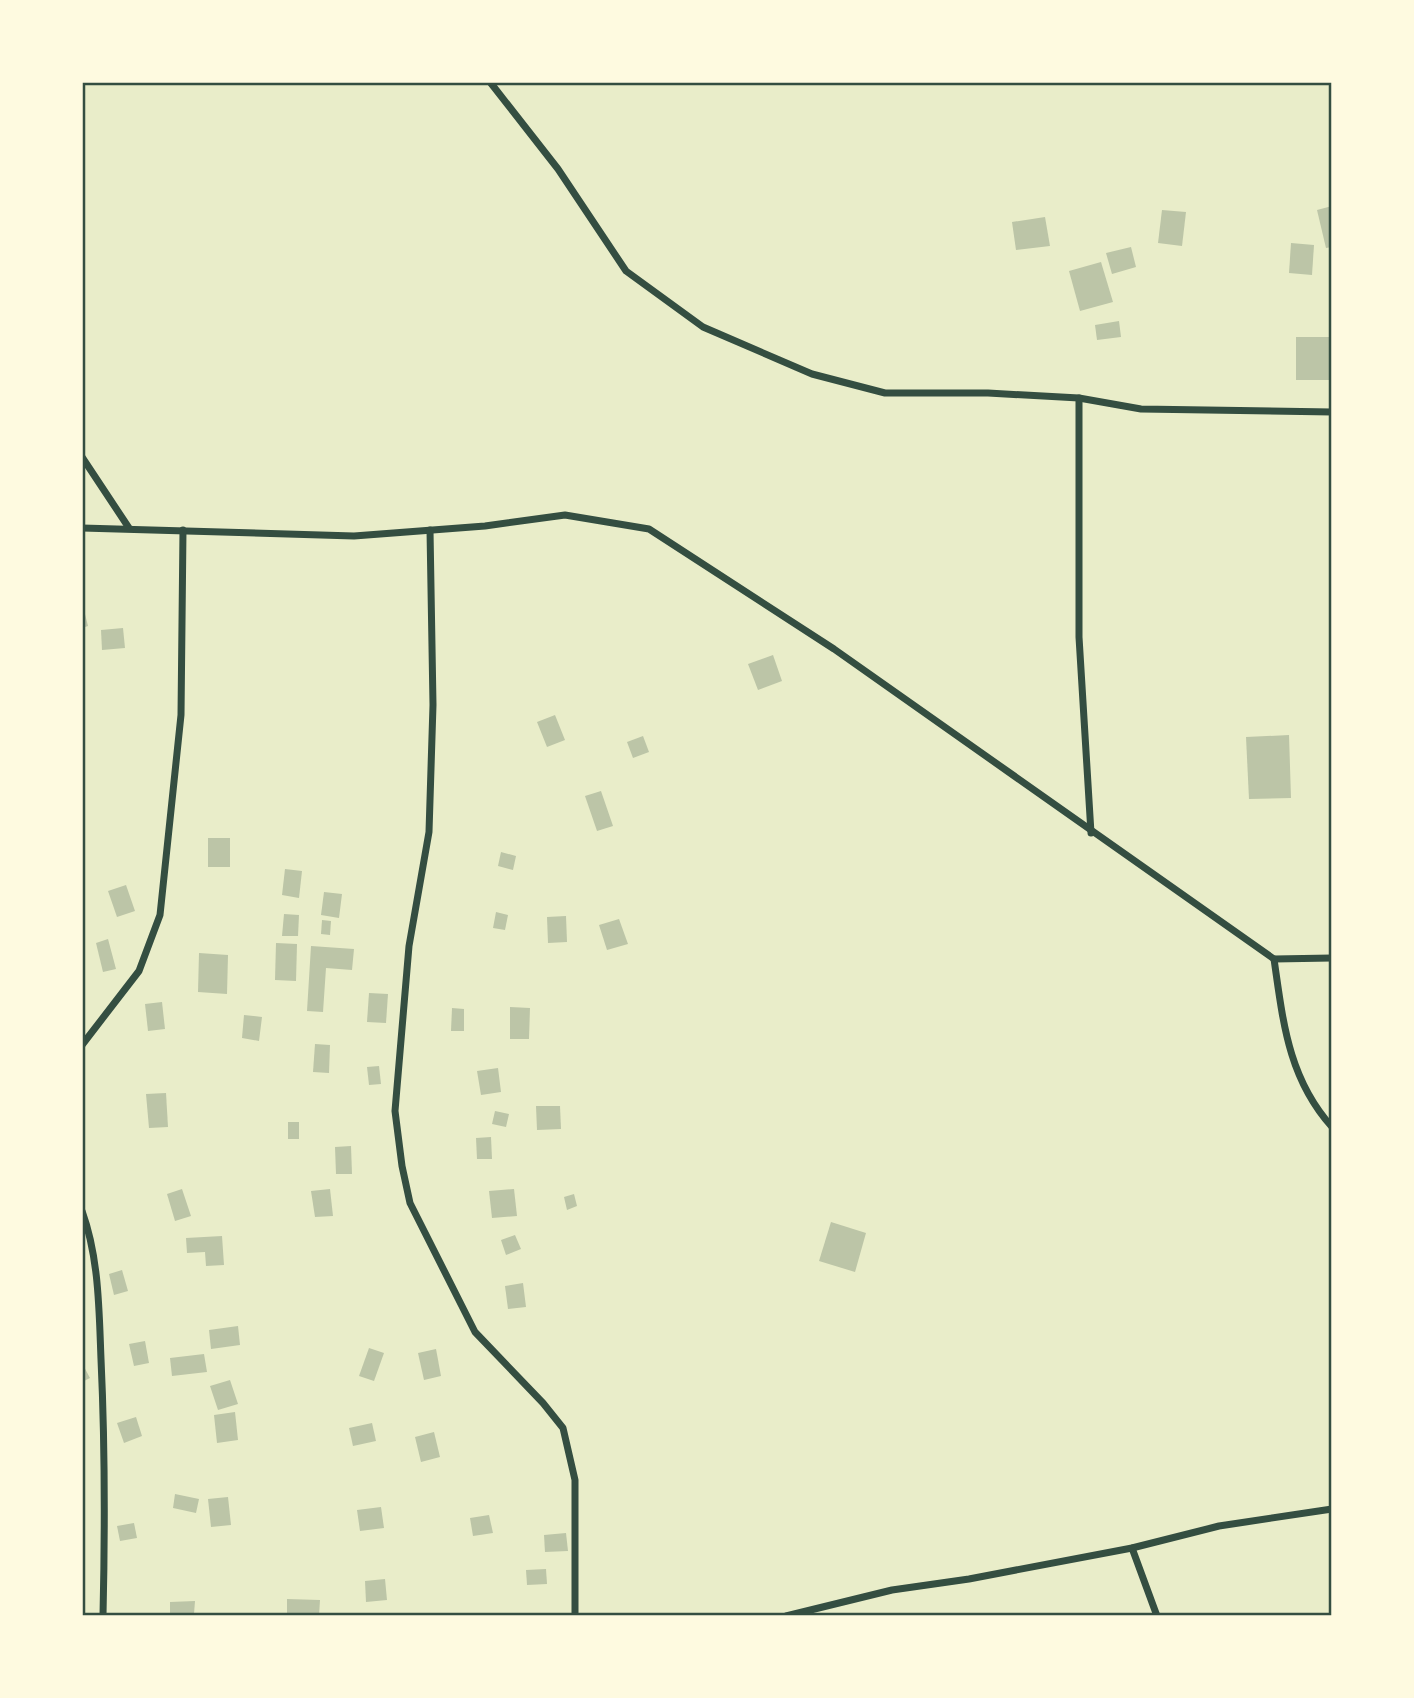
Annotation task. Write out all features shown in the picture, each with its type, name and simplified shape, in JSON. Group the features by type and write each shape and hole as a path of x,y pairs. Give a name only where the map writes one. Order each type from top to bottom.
{"street":[{"path":"490,82 558,169 626,271 703,327 812,374 885,393 988,393 1079,398 1141,409 1332,412"},
{"path":"1079,398 1079,637 1091,833"},
{"path":"82,457 129,528"},
{"path":"82,528 354,536 565,515 649,529 834,649 1091,833 1274,959 1332,958"},
{"path":"82,1045 139,971 160,915 181,715 183,530"},
{"path":"430,530 433,705 429,832 409,946 395,1111 402,1166 410,1203 475,1332 543,1403 563,1428 575,1480 575,1616"},
{"path":"1274,959 1286,1044 1314,1108 1332,1127"},
{"path":"82,1211 90,1234 99,1303 106,1480 103,1616"},
{"path":"786,1616 892,1590 969,1579 1132,1548 1219,1526 1332,1509"},
{"path":"1132,1548 1157,1616"}],"building":[{"path":"1332,206 1332,247 1326,248 1317,210"},
{"path":"1162,210 1186,212 1182,246 1158,243"},
{"path":"1045,217 1050,246 1016,250 1012,222"},
{"path":"1291,243 1314,245 1312,275 1289,273"},
{"path":"1131,247 1136,267 1112,274 1106,253"},
{"path":"1101,262 1113,302 1080,311 1069,271"},
{"path":"1119,321 1121,337 1097,340 1095,325"},
{"path":"1296,337 1332,337 1332,380 1296,380"},
{"path":"85,614 88,626 82,628 82,615"},
{"path":"123,628 125,648 102,650 101,630"},
{"path":"773,655 782,681 758,690 748,664"},
{"path":"555,715 565,740 547,747 537,722"},
{"path":"1289,735 1291,798 1249,799 1246,737"},
{"path":"643,736 649,752 633,758 627,742"},
{"path":"601,791 613,826 597,831 585,796"},
{"path":"208,838 230,838 230,867 208,867"},
{"path":"501,852 516,856 513,870 498,866"},
{"path":"285,869 302,871 299,898 282,895"},
{"path":"126,885 135,911 117,917 108,891"},
{"path":"324,892 342,894 339,918 321,915"},
{"path":"496,912 508,915 505,930 493,928"},
{"path":"284,914 299,915 298,936 282,936"},
{"path":"566,916 567,942 548,943 547,917"},
{"path":"619,919 628,944 607,950 599,925"},
{"path":"322,920 331,921 330,935 321,934"},
{"path":"108,939 116,969 103,972 96,943"},
{"path":"276,943 297,944 296,981 275,980"},
{"path":"311,946 354,949 352,970 326,968 323,1012 307,1011"},
{"path":"199,953 228,955 227,994 198,992"},
{"path":"369,993 388,994 386,1023 367,1022"},
{"path":"162,1002 165,1029 148,1031 145,1004"},
{"path":"510,1007 530,1008 529,1039 510,1039"},
{"path":"452,1008 464,1009 464,1031 451,1031"},
{"path":"244,1015 262,1017 259,1041 242,1038"},
{"path":"315,1044 330,1045 329,1073 313,1072"},
{"path":"379,1066 381,1084 369,1085 367,1067"},
{"path":"498,1068 501,1092 481,1095 477,1071"},
{"path":"166,1093 168,1127 149,1128 146,1094"},
{"path":"536,1106 560,1106 561,1129 537,1130"},
{"path":"495,1111 509,1114 506,1127 492,1124"},
{"path":"288,1122 299,1122 299,1139 288,1139"},
{"path":"491,1137 492,1159 477,1159 476,1138"},
{"path":"351,1146 352,1174 336,1174 335,1147"},
{"path":"182,1189 191,1216 175,1221 167,1194"},
{"path":"330,1189 333,1216 315,1217 311,1191"},
{"path":"514,1189 517,1216 492,1218 489,1191"},
{"path":"574,1194 577,1206 567,1210 564,1197"},
{"path":"831,1222 866,1233 855,1272 819,1261"},
{"path":"515,1235 521,1249 506,1255 501,1240"},
{"path":"222,1236 224,1265 206,1266 205,1252 187,1253 186,1238"},
{"path":"122,1270 128,1291 114,1295 109,1274"},
{"path":"523,1283 526,1307 508,1309 505,1286"},
{"path":"238,1326 240,1345 211,1349 209,1330"},
{"path":"145,1341 149,1363 134,1366 129,1344"},
{"path":"369,1348 384,1353 374,1381 359,1376"},
{"path":"436,1349 441,1376 424,1380 418,1353"},
{"path":"204,1354 207,1372 172,1376 170,1358"},
{"path":"82,1363 90,1378 82,1382"},
{"path":"230,1380 238,1404 218,1410 210,1386"},
{"path":"235,1412 238,1440 217,1443 214,1415"},
{"path":"136,1417 142,1436 124,1443 117,1423"},
{"path":"372,1423 376,1441 353,1446 349,1428"},
{"path":"434,1432 440,1457 421,1462 415,1437"},
{"path":"175,1494 199,1499 196,1513 173,1508"},
{"path":"228,1497 231,1525 211,1527 208,1499"},
{"path":"381,1507 384,1528 360,1531 357,1510"},
{"path":"489,1515 493,1533 473,1536 470,1518"},
{"path":"134,1523 137,1538 120,1541 117,1526"},
{"path":"566,1533 568,1551 545,1552 544,1535"},
{"path":"546,1569 547,1584 527,1585 526,1570"},
{"path":"385,1579 387,1600 366,1602 365,1581"},
{"path":"287,1599 320,1600 319,1616 287,1616"},
{"path":"195,1601 194,1614 170,1614 170,1602"}]}
